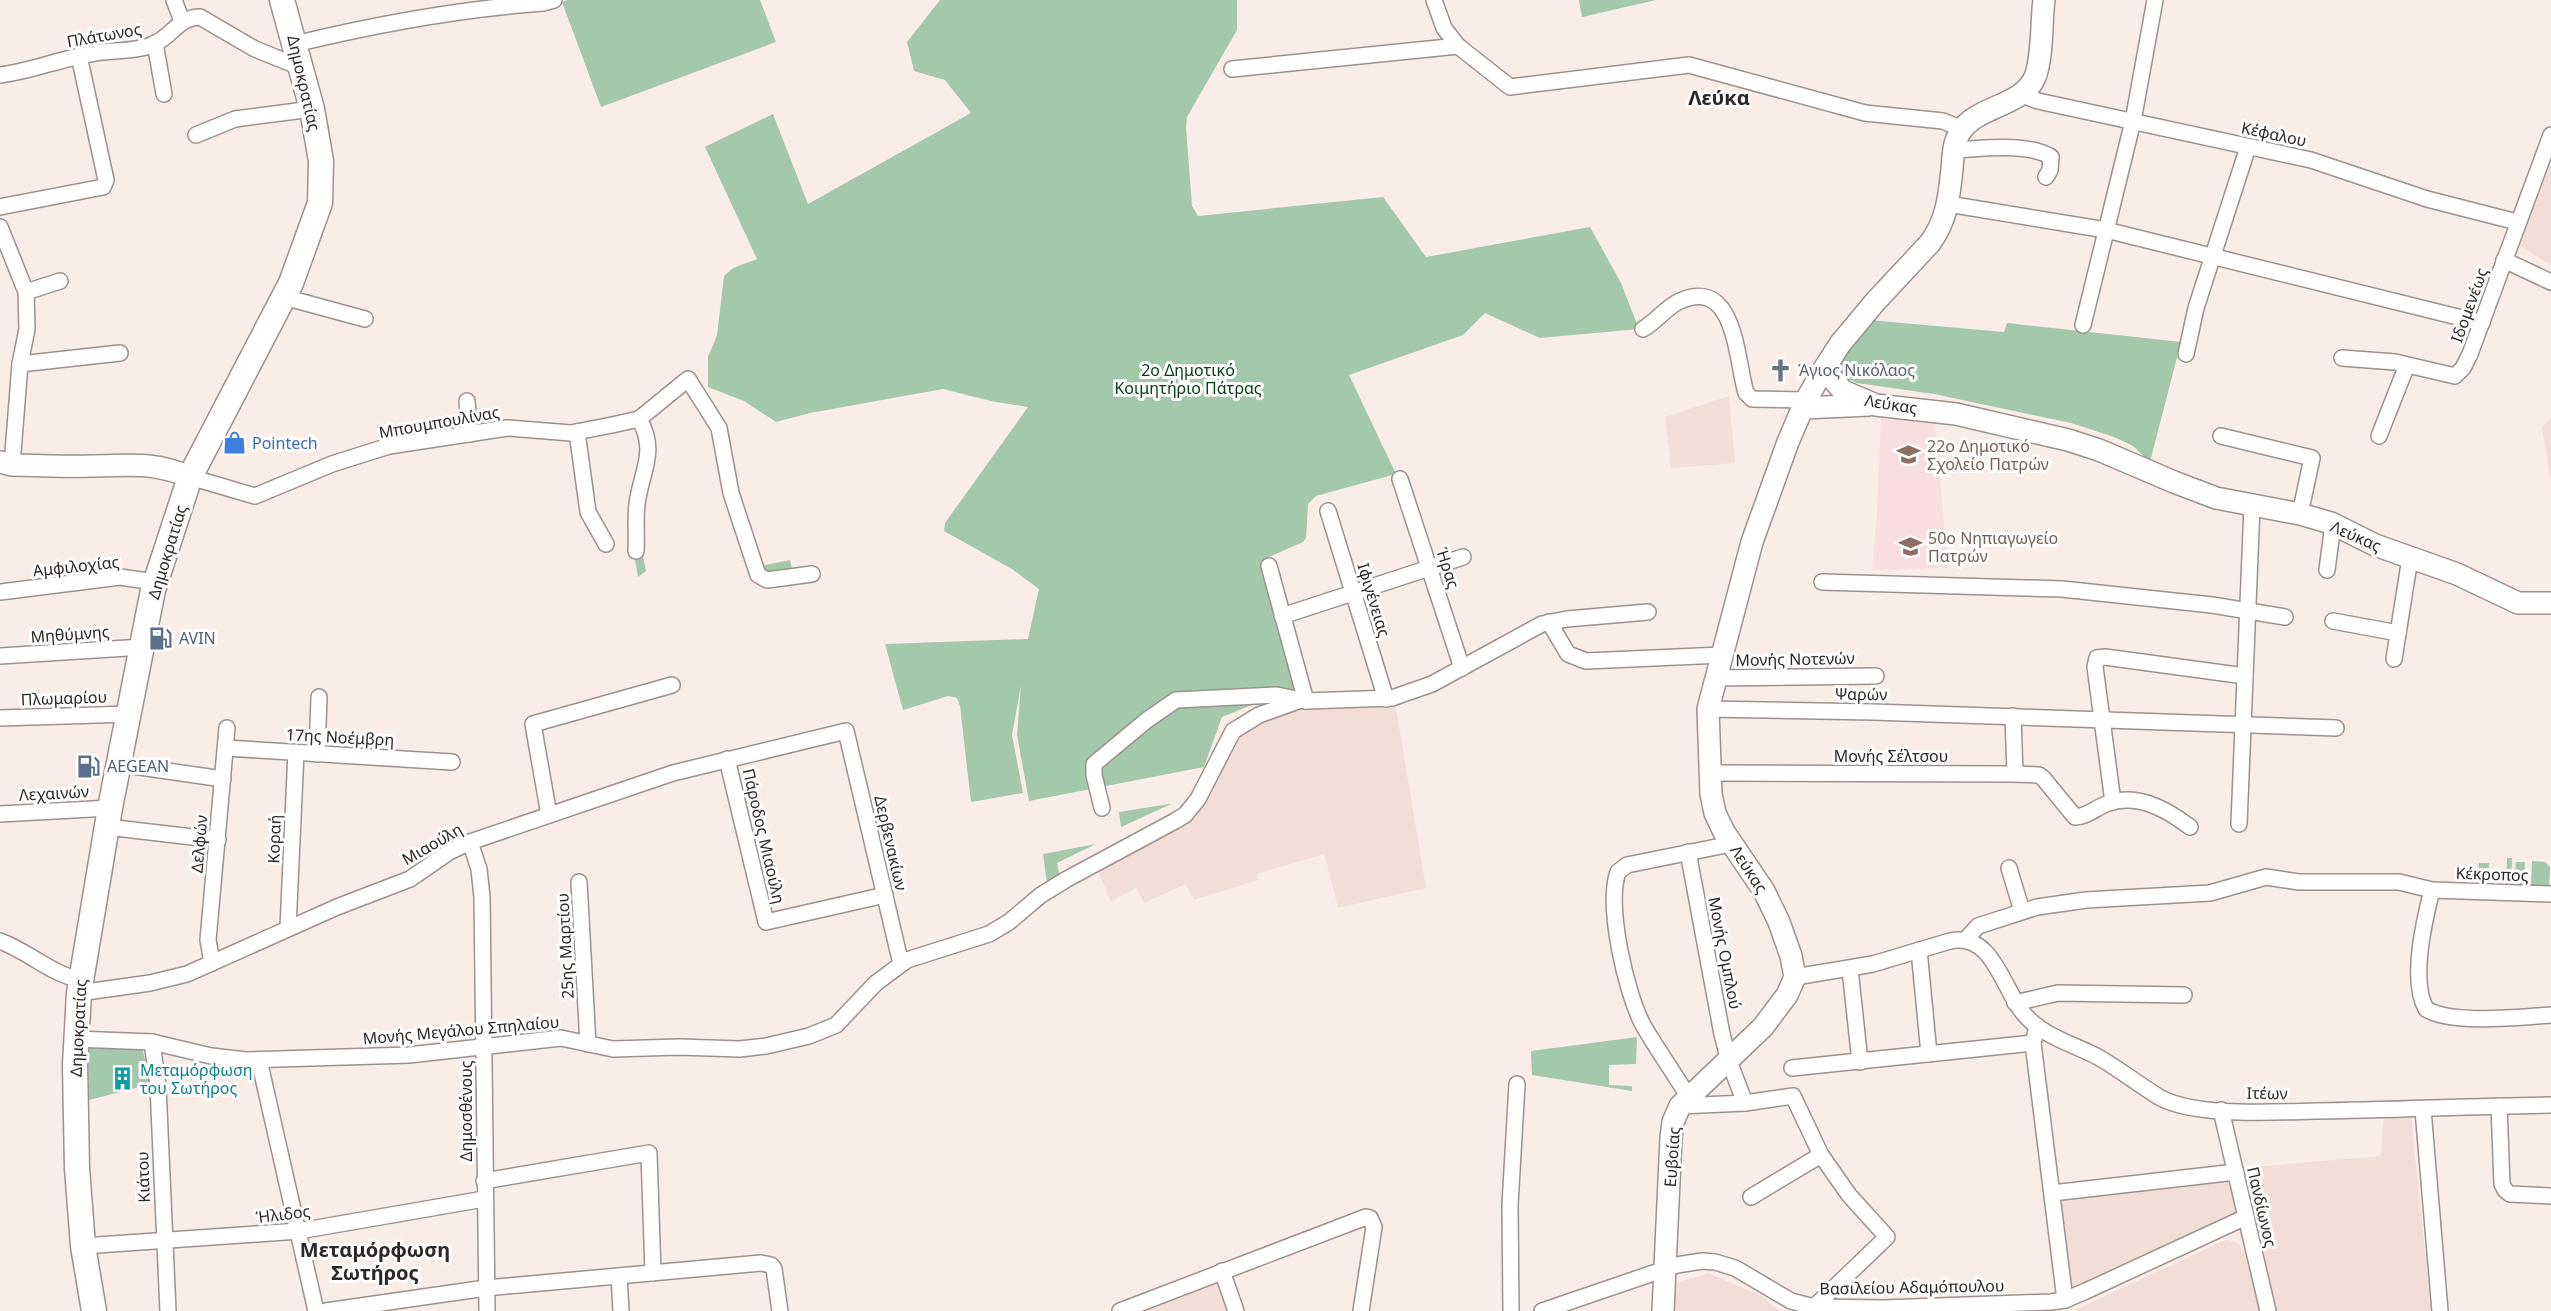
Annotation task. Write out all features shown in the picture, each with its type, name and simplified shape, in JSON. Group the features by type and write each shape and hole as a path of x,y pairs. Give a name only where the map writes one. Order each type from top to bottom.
{"main road":[{"name":"Δημοκρατίας","path":"94,1311 83,1246 75,1132 79,987 108,818 155,582 190,477 284,297 320,203 321,161 312,109 282,0"},
{"path":"1824,369 1840,344 1875,302 1930,243 1941,227 1948,204 1954,150 1962,129 1973,119 2020,94 2031,84 2036,73 2044,0"},
{"name":"Λεύκας","path":"1795,977 1791,956 1779,922 1764,891 1731,844 1715,813 1709,773 1708,709 1768,492 1804,404 1824,369 1843,392 1876,405 1956,414 2047,434 2099,450 2200,492 2252,506 2300,514 2333,524 2410,558 2457,574 2518,603 2551,603"},
{"path":"1804,404 1876,405"},
{"path":"6,464 91,466 144,464 169,468 190,477"},
{"path":"1684,1101 1729,1061 1775,1012 1787,995 1795,977"},
{"name":"Ευβοίας","path":"1663,1311 1671,1138 1673,1122 1684,1101"}],"street":[{"path":"174,0 182,21 190,17 200,17 255,49 302,68"},
{"path":"295,44 351,30 463,10 554,0"},
{"path":"1434,0 1444,28 1458,46 1510,87 1689,65 1865,113 1943,121 1962,129"},
{"path":"2083,325 2133,121 2155,0"},
{"name":"Πλάτωνος","path":"0,75 78,56 155,43 182,21"},
{"path":"155,43 164,94"},
{"path":"1232,69 1458,46"},
{"path":"0,207 103,187 106,180 78,56"},
{"name":"Κέφαλου","path":"2020,94 2038,101 2328,165 2427,199 2517,222"},
{"path":"196,135 235,119 312,109"},
{"name":"Ιδομενέως","path":"2342,358 2386,361 2455,376 2468,360 2551,135"},
{"path":"2186,354 2196,308 2248,147"},
{"path":"1954,150 2008,148 2043,152 2051,157 2050,170 2046,177"},
{"path":"1948,204 2106,230 2482,323"},
{"path":"0,227 26,292 27,329 6,464"},
{"path":"2504,260 2551,282"},
{"path":"26,292 60,281"},
{"path":"284,297 366,319"},
{"path":"1642,328 1654,323 1679,301 1691,298 1711,298 1719,304 1727,316 1746,393 1752,399 1804,404"},
{"path":"20,364 120,353"},
{"path":"2379,436 2407,365"},
{"name":"Μπουμπουλίνας","path":"190,477 255,495 332,464 389,446 507,428 577,432 639,419 688,379 719,428 731,493 758,575 767,580 812,574"},
{"path":"467,401 470,434"},
{"path":"636,551 637,505 647,453 648,434 639,419"},
{"path":"577,432 588,512 606,544"},
{"path":"2221,436 2312,458 2300,514"},
{"name":"Ήρας","path":"1400,479 1462,668"},
{"path":"2239,824 2252,506"},
{"name":"Ιφιγένειας","path":"1328,511 1386,699"},
{"path":"2327,570 2333,524"},
{"path":"1282,615 1463,556"},
{"path":"2394,659 2410,558"},
{"path":"1269,566 1304,700"},
{"name":"Αμφιλοχίας","path":"0,592 120,577 155,582"},
{"path":"1822,582 2043,588 2248,610 2285,617"},
{"name":"Μονής Μεγάλου Σπηλαίου","path":"1102,808 1094,764 1147,720 1176,700 1277,695 1304,700 1386,699 1416,691 1549,622 1648,612"},
{"path":"2333,621 2398,633"},
{"path":"1549,622 1568,654 1586,661 1722,655"},
{"name":"Μηθύμνης","path":"0,656 143,647"},
{"path":"2190,827 2154,805 2131,800 2113,802 2095,660 2099,657 2245,676"},
{"name":"Μονής Νοτενών","path":"1715,678 1876,676"},
{"path":"549,815 533,724 672,685"},
{"path":"317,754 319,698"},
{"name":"Μονής Μεγάλου Σπηλαίου","path":"76,1039 152,1042 222,1058 259,1060 394,1056 561,1038 614,1049 690,1047 740,1049 766,1046 809,1036 840,1022 876,983 901,964 921,954 960,945 997,930 1059,884 1175,821 1198,799 1233,731 1259,715 1304,700"},
{"name":"Ψαρών","path":"1708,709 2013,716 2336,728"},
{"name":"Πλωμαρίου","path":"0,718 129,714"},
{"path":"2013,716 2014,774"},
{"name":"Δελφών","path":"212,963 208,940 227,728"},
{"name":"Μιαούλη","path":"79,987 172,979 288,928 410,879 449,852 470,842 674,773 846,731"},
{"name":"Δερβενακίων","path":"846,731 901,964"},
{"name":"17ης Νοέμβρη","path":"226,748 453,762"},
{"name":"Κοραή","path":"288,928 296,752"},
{"name":"Πάροδος Μιαούλη","path":"727,759 766,922 885,895"},
{"path":"119,764 223,779"},
{"name":"Μονής Σέλτσου","path":"1709,773 2039,775 2075,817 2113,802"},
{"name":"Λεχαινών","path":"0,814 108,818 218,840"},
{"name":"Δημοσθένους","path":"470,842 479,869 482,897 487,1311"},
{"path":"1731,844 1627,865 1618,872 1615,883 1615,915 1623,961 1636,1008 1684,1101 1745,1103 1793,1096 1821,1155 1849,1195 1887,1237 1814,1307"},
{"name":"Μονής Ομπλού","path":"1688,852 1729,1061 1745,1103"},
{"path":"2009,868 2022,911"},
{"path":"1795,977 1850,969 1950,941 1965,940 1978,926 2022,911 2086,900 2210,893 2266,877 2299,882 2400,882 2432,890 2421,937 2421,999 2426,1009 2450,1017 2510,1018 2551,1015"},
{"name":"25ης Μαρτίου","path":"579,882 588,1044"},
{"name":"Κέκροπος","path":"2432,890 2551,894"},
{"name":"Ιτέων","path":"1965,940 1974,942 1988,953 2015,1003 2037,1027 2100,1058 2161,1098 2176,1105 2193,1109 2222,1110 2423,1110 2551,1105"},
{"path":"0,941 22,950 79,987"},
{"path":"1919,950 1929,1054"},
{"path":"1850,969 1860,1062"},
{"path":"2015,1003 2058,993 2184,995"},
{"path":"2037,1027 2033,1043 2065,1300"},
{"name":"Κιάτου","path":"152,1042 158,1086 168,1311"},
{"path":"1792,1068 2033,1043"},
{"path":"259,1060 316,1311"},
{"path":"1511,1311 1510,1205 1517,1084"},
{"path":"2499,1106 2502,1184 2505,1190 2510,1194 2551,1196"},
{"name":"Πανδίωνος","path":"2222,1110 2268,1311"},
{"path":"2423,1110 2440,1311"},
{"path":"484,1181 649,1154 653,1273"},
{"path":"1751,1197 1821,1155"},
{"path":"2052,1193 2236,1172"},
{"name":"Ήλιδος","path":"83,1246 299,1231 484,1198"},
{"name":"Βασιλείου Αδαμόπουλου","path":"1542,1311 1685,1264 1715,1262 1735,1268 1791,1301 1814,1307 1884,1308 2065,1300 2246,1216"},
{"path":"1120,1311 1366,1217 1370,1218 1374,1227 1361,1311"},
{"path":"326,1311 486,1288 761,1263 771,1265 777,1276 780,1311"},
{"path":"1222,1271 1236,1311"},
{"path":"619,1276 621,1311"}],"shaded area":[{"path":"2551,163 2551,265 2520,246"},
{"path":"1729,396 1735,463 1671,468 1665,417"},
{"name":"22ο Δημοτικό Σχολείο Πατρών","path":"1881,416 1935,422 1948,568 1872,570"},
{"path":"2551,417 2551,485 2542,427"},
{"path":"1395,702 1426,888 1338,908 1324,854 1257,874 1258,880 1194,900 1186,884 1144,903 1136,888 1111,902 1098,870 1180,823 1197,817 1242,734 1261,721 1303,707"},
{"path":"2384,1117 2411,1117 2431,1311 2274,1311 2240,1168 2381,1156"},
{"path":"2231,1178 2242,1215 2070,1292 2057,1198"},
{"path":"2227,1239 2239,1244 2249,1257 2260,1311 2073,1311"},
{"path":"1709,1273 1759,1295 1780,1311 1674,1311 1670,1285"},
{"path":"1218,1278 1229,1311 1139,1311"}],"green space":[{"path":"568,0 760,0 776,42 601,107 562,2"},
{"name":"2o Δημοτικό Κοιμητήριο Πάτρας","path":"940,0 1237,0 1237,30 1187,117 1192,206 1198,216 1383,197 1426,257 1590,227 1621,283 1639,329 1540,338 1485,313 1463,335 1349,375 1396,474 1316,496 1308,504 1306,538 1303,542 1262,560 1297,687 1222,717 1204,767 1029,801 1017,735 1021,685 1012,735 1023,793 971,802 960,706 957,698 948,696 903,710 885,644 1028,639 1039,589 1012,569 944,531 945,523 1028,407 943,389 810,413 776,422 744,401 708,387 708,357 717,335 724,276 733,268 757,259 705,147 773,114 808,204 971,113 945,80 914,71 907,42"},
{"path":"1579,0 1656,0 1582,17"},
{"path":"1869,320 2004,332 2007,323 2181,342 2150,462 2133,446 2114,437 2071,423 1934,394 1857,383 1845,378 1840,373 1838,363"},
{"path":"643,556 646,571 638,577 635,559"},
{"path":"790,560 793,574 763,573 761,566"},
{"path":"1171,804 1121,827 1119,812"},
{"path":"1096,844 1057,863 1060,876 1047,883 1043,854"},
{"path":"2507,858 2512,858 2511,884 2506,884"},
{"path":"2532,861 2545,862 2550,867 2549,890 2531,889"},
{"path":"2516,862 2525,862 2524,888 2514,887"},
{"path":"2479,863 2489,863 2488,881 2478,881"},
{"path":"1637,1037 1636,1064 1609,1065 1609,1085 1632,1086 1632,1091 1532,1075 1531,1051"},
{"path":"88,1045 142,1047 151,1084 89,1100"}],"place":[{"name":"Άγιος Νικόλαος","path":"1780,370"},
{"name":"Pointech","path":"234,443"},
{"name":"22ο Δημοτικό Σχολείο Πατρών","path":"1909,455"},
{"name":"50o Νηπιαγωγείο Πατρών","path":"1910,547"},
{"name":"AVIN","path":"161,638"},
{"name":"AEGEAN","path":"89,766"},
{"name":"Μεταμόρφωση του Σωτήρος","path":"122,1079"}],"district":[{"name":"Λεύκα","path":"1719,98"},
{"name":"Μεταμόρφωση Σωτήρος","path":"375,1262"}]}
